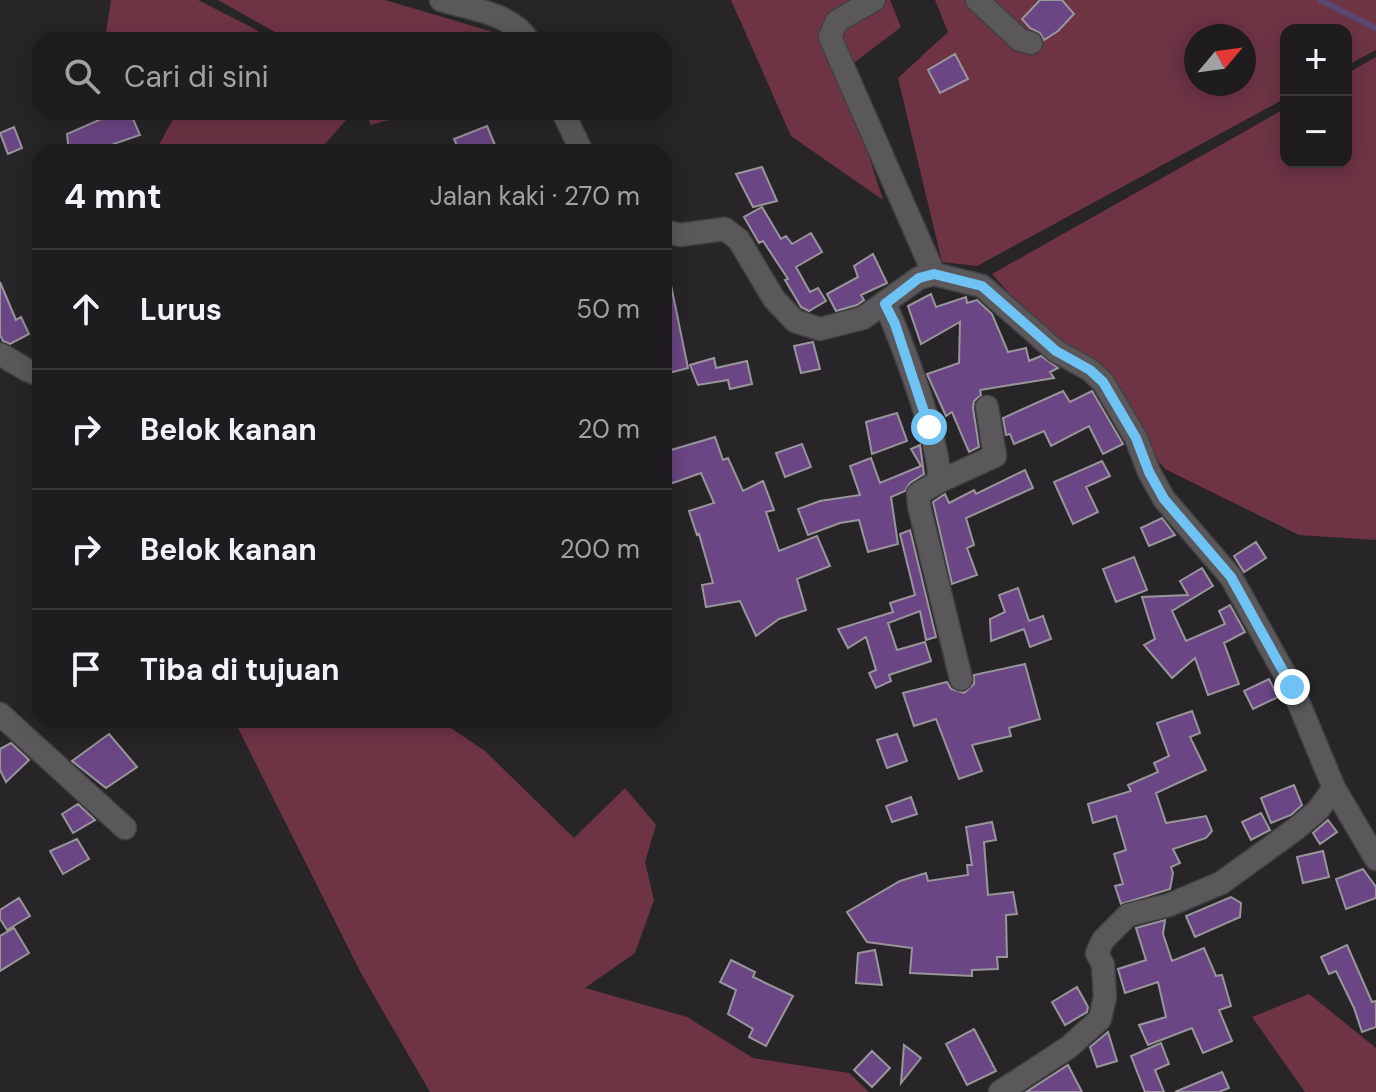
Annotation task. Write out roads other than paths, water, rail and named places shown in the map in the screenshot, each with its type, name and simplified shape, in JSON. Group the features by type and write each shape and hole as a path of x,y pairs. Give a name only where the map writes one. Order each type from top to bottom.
{"street":[{"path":"441,0 509,21 522,32"},
{"path":"874,0 837,21 830,37 934,274"},
{"path":"977,0 1020,40 1031,43"},
{"path":"567,120 578,144"},
{"path":"672,233 680,235 725,229 739,240 774,299 795,321 820,329 863,318 919,278 934,274 982,286 1056,351 1090,370 1103,382 1136,438 1164,499 1231,577 1292,687 1334,788 1376,859"},
{"path":"885,304 895,324 929,427 940,468 938,482"},
{"path":"0,354 32,372"},
{"path":"961,679 918,494 995,456 987,407"},
{"path":"0,714 125,828"},
{"path":"1000,1092 1069,1047 1100,1019 1105,997 1103,965 1097,953 1103,940 1128,915 1169,905 1221,883 1297,828 1318,810 1334,788"}],"waterway":[{"path":"1320,0 1376,28"}]}
